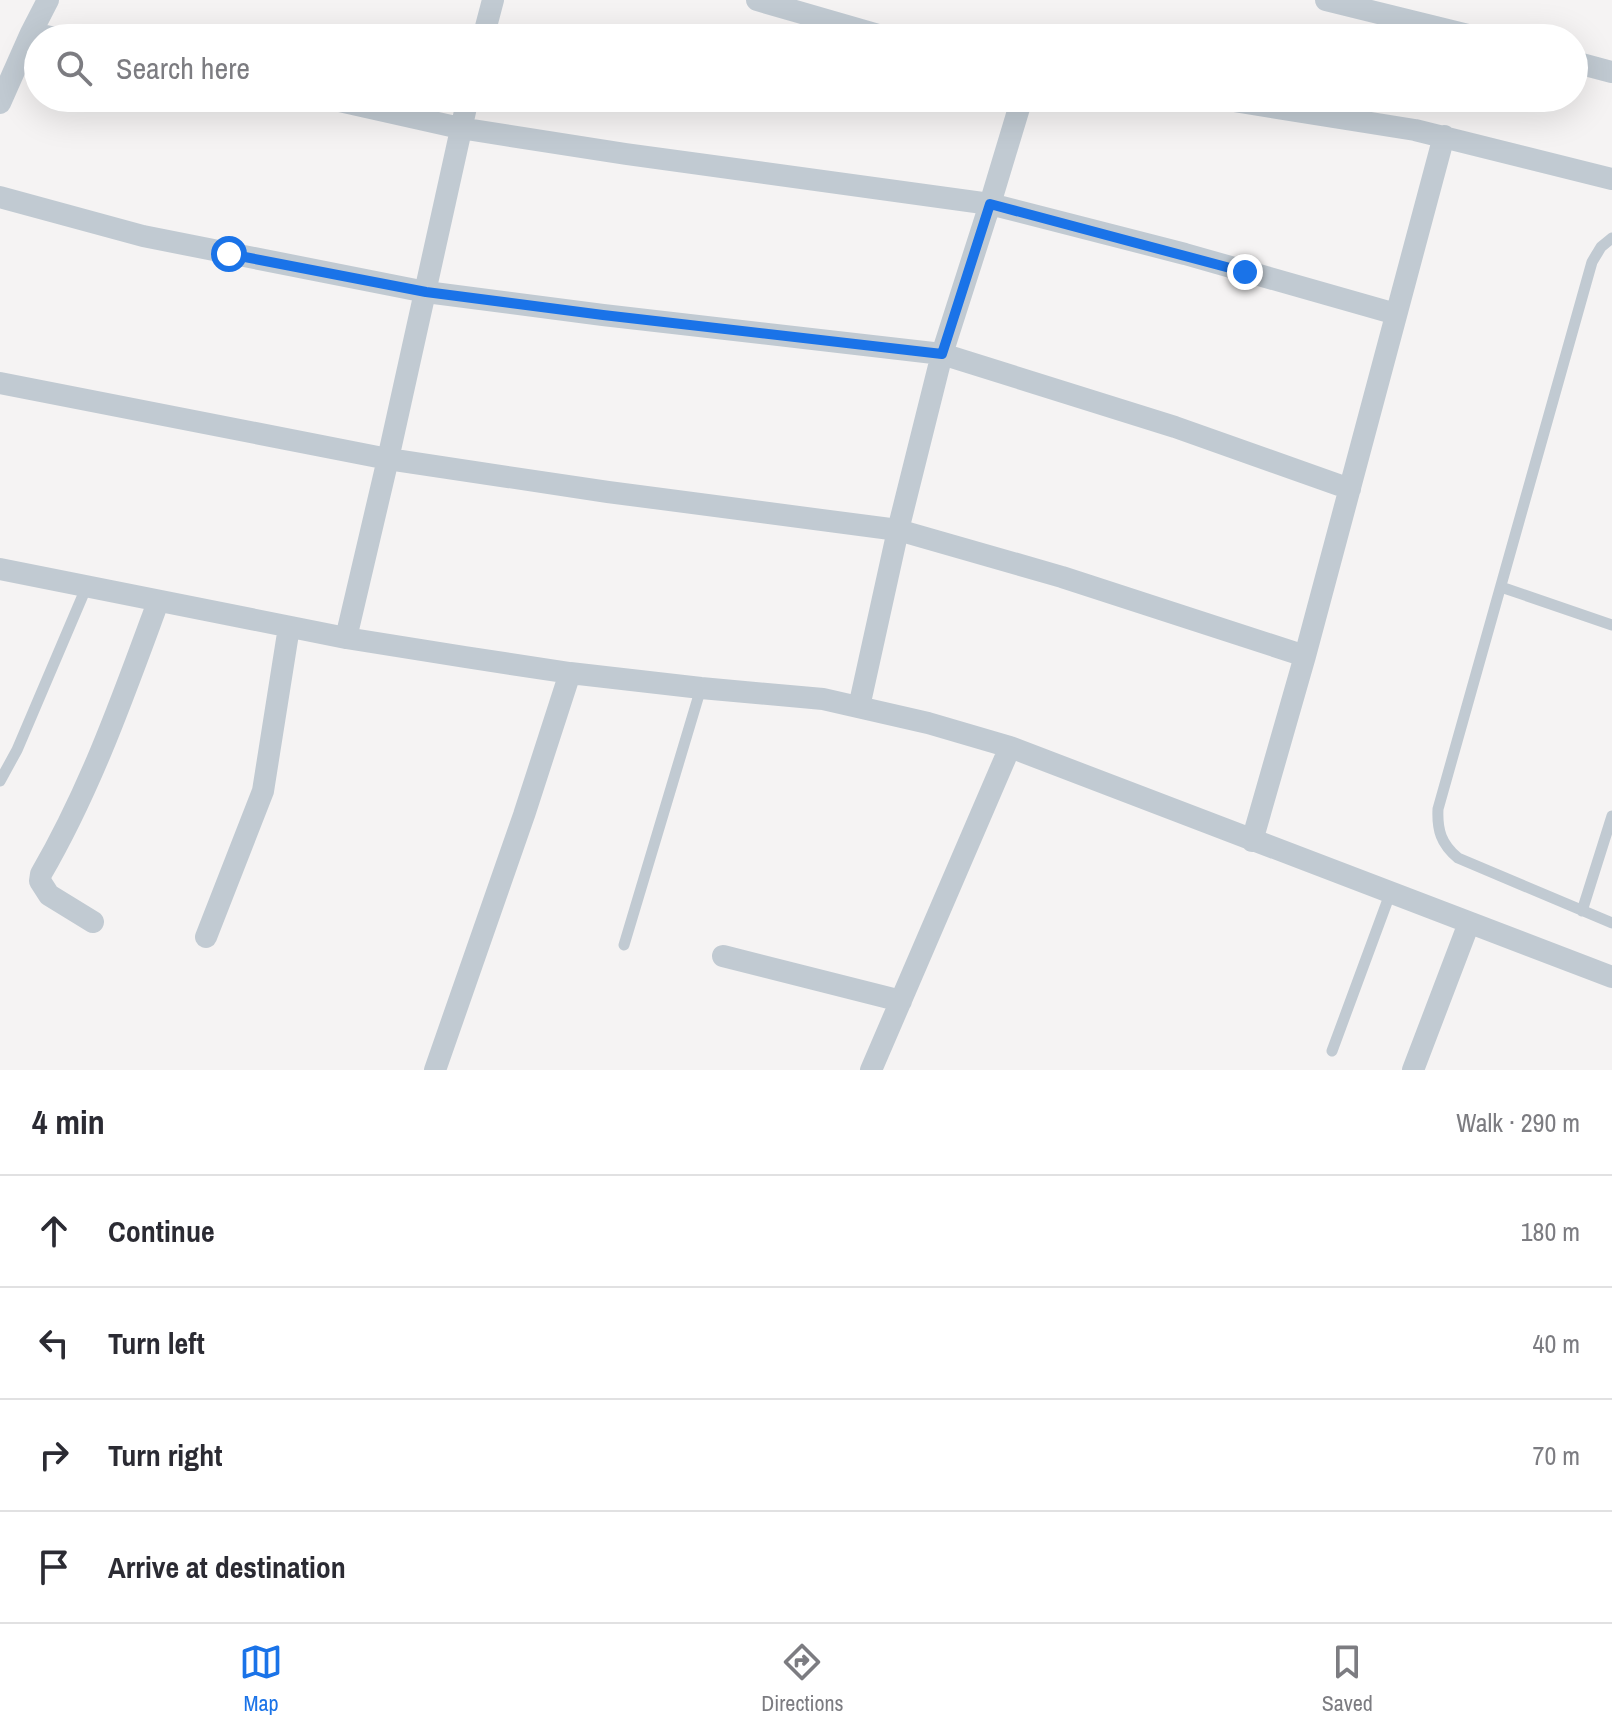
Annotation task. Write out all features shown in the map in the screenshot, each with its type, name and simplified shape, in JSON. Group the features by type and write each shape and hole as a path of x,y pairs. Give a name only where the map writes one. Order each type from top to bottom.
{"street":[{"path":"36,24 48,0"},
{"path":"487,24 493,0"},
{"path":"757,0 840,24"},
{"path":"1326,0 1380,6 1436,24"},
{"path":"0,103 24,49"},
{"path":"1588,66 1612,72"},
{"path":"389,112 460,128 626,154 990,204 1185,254 1396,314"},
{"path":"346,638 464,112"},
{"path":"859,707 898,530 942,354 1018,112"},
{"path":"1299,112 1444,136 1612,179"},
{"path":"1252,841 1305,656 1444,136"},
{"path":"0,197 143,236 426,292 942,354 1175,427 1350,489"},
{"path":"0,383 388,459 898,530 1062,577 1305,656"},
{"path":"0,569 346,638 570,673 811,698 928,723 1010,747 1612,977"},
{"path":"93,922 49,895 40,881 41,874 71,820 158,602"},
{"path":"206,937 263,791 289,627"},
{"path":"435,1070 570,673"},
{"path":"871,1070 1010,747"},
{"path":"1413,1070 1469,923"},
{"path":"723,956 901,1001"}],"lane":[{"path":"1612,238 1601,247 1592,262 1438,809 1437,828 1449,850 1458,858 1612,923"},
{"path":"1501,587 1612,625"},
{"path":"0,781 17,750 86,588"},
{"path":"624,945 701,688"},
{"path":"1582,911 1612,816"},
{"path":"1332,1051 1390,894"}],"route":[{"path":"229,254 426,292 942,354 990,204 1245,272"}]}
